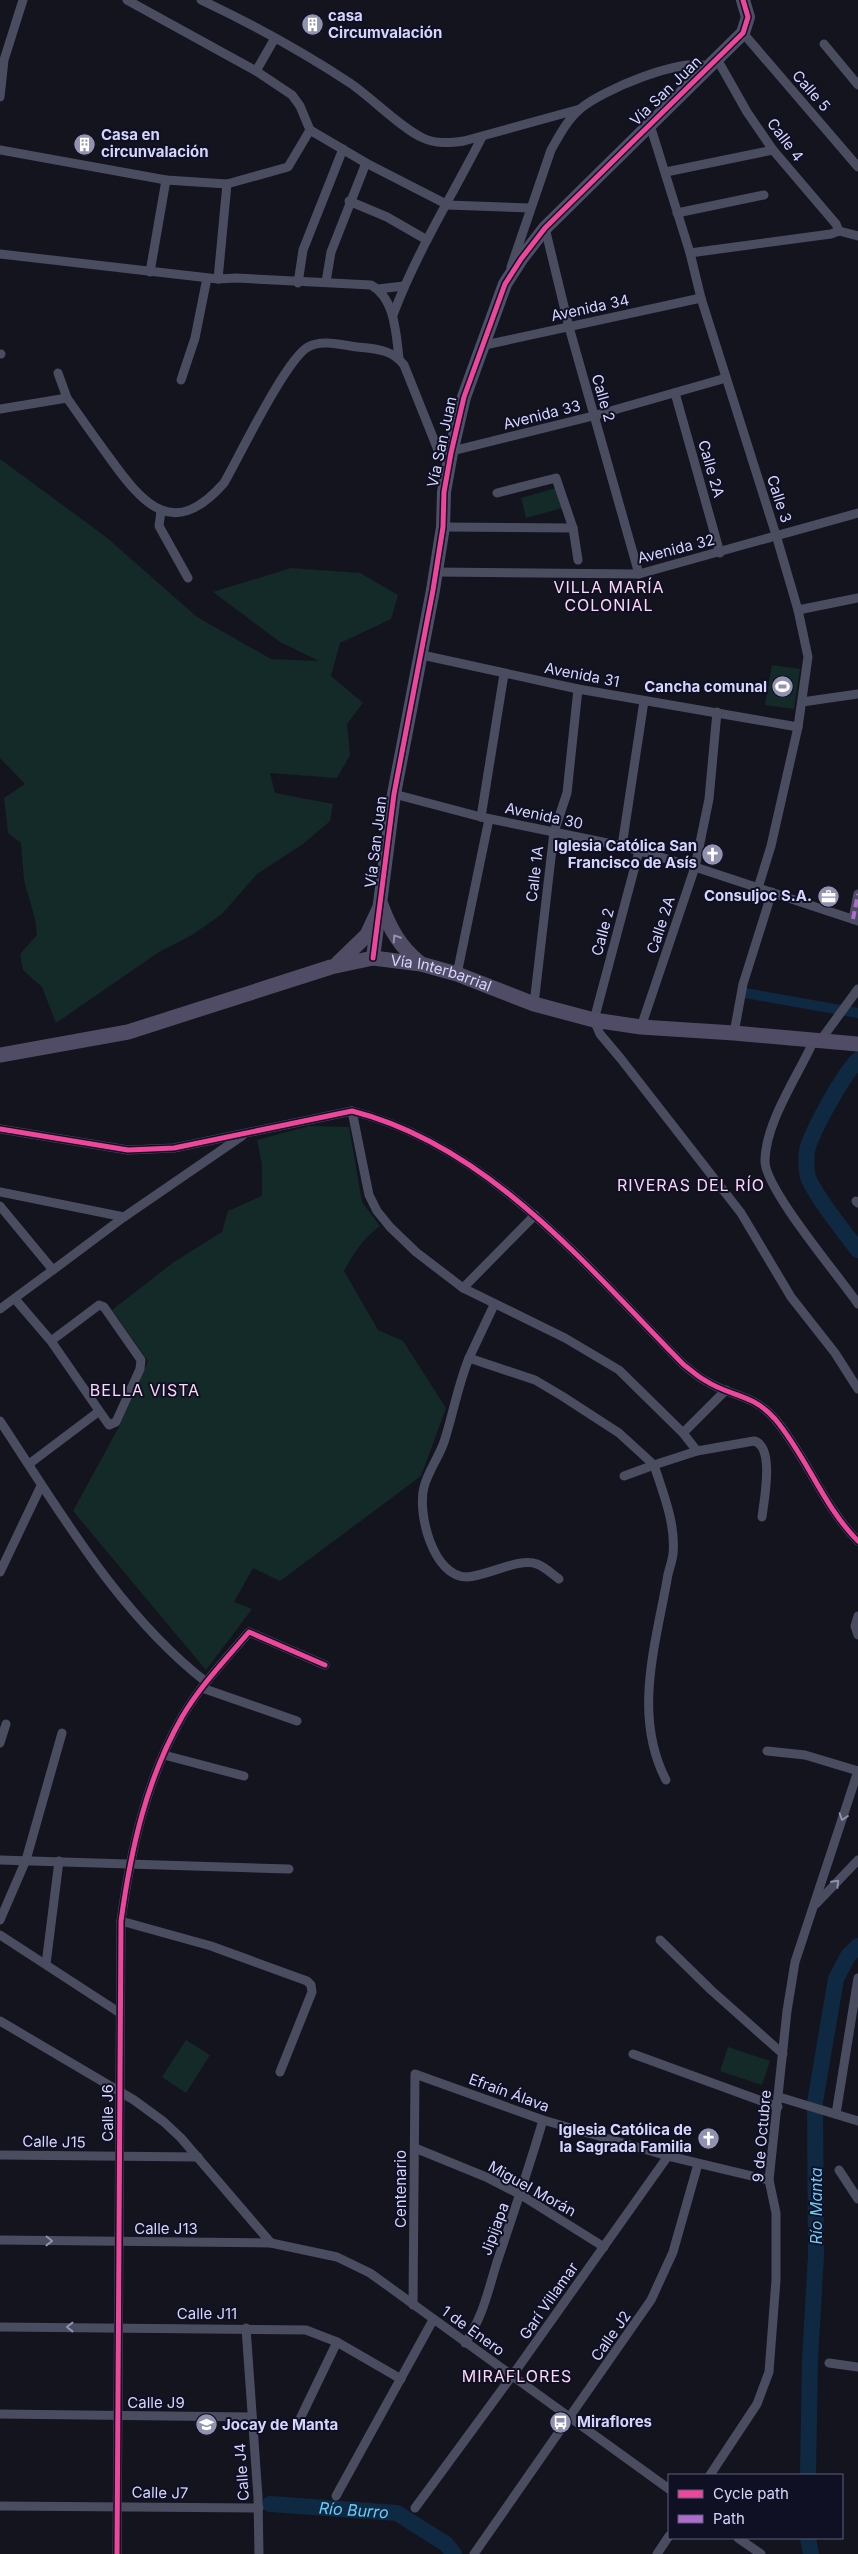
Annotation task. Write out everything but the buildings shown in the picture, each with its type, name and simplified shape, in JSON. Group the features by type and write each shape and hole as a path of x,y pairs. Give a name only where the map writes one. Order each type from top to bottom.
{"main road":[{"path":"381,905 388,925 398,941 421,964"},
{"path":"331,967 352,952 367,935 381,905"},
{"name":"Vía Interbarrial","path":"0,1055 128,1032 331,967 373,958 421,964 457,974 534,1004 594,1020 641,1027 858,1044"}],"street":[{"path":"0,97 4,60 23,0"},
{"path":"127,0 256,71 292,95 300,106 310,130 366,163 448,205 530,208"},
{"path":"201,0 275,38 338,76 421,137 446,143 482,137 580,109 624,83 649,74 698,63 713,63"},
{"path":"743,0 748,17 743,33"},
{"name":"Vía San Juan","path":"373,958 394,794 422,655 443,527 444,492 451,452 464,397 485,345 505,284 521,258 544,228 743,33"},
{"name":"Calle 5","path":"743,33 858,167"},
{"path":"256,71 275,38"},
{"path":"824,44 858,85"},
{"name":"Calle 4","path":"713,63 773,150 836,224 839,231"},
{"path":"505,284 551,150 559,135 580,109"},
{"name":"Calle 3","path":"650,125 690,253 701,298 798,610 808,657 798,727 771,846 758,888"},
{"path":"0,150 166,180 227,184 288,167 310,130"},
{"path":"393,315 404,286 427,240 448,205 482,137"},
{"path":"298,283 303,250 343,149"},
{"path":"666,172 773,150"},
{"path":"326,282 331,252 349,201 366,163"},
{"path":"150,272 166,180"},
{"path":"218,280 227,184"},
{"path":"677,213 764,194"},
{"path":"349,201 387,217 427,240"},
{"name":"Calle 2","path":"544,228 593,416 639,574"},
{"path":"690,253 839,231 858,236"},
{"path":"0,254 218,280 244,278 298,283 365,284 378,289 404,286"},
{"path":"182,380 195,338 207,278"},
{"path":"378,289 393,315 399,358"},
{"name":"Avenida 34","path":"485,345 701,298"},
{"path":"58,373 67,398 129,485 150,505 174,513 193,509 211,498 224,483 288,368 309,346 328,343 385,350 399,358 404,365 438,450 444,453 451,452"},
{"name":"Avenida 33","path":"451,452 593,416 726,378"},
{"name":"Calle 2A","path":"676,393 720,553"},
{"path":"0,409 67,398"},
{"path":"497,493 556,478 574,528 578,560"},
{"path":"161,510 159,526 188,578"},
{"name":"Avenida 32","path":"435,572 639,574 720,553 858,513"},
{"path":"443,527 574,528"},
{"path":"798,610 858,598"},
{"name":"Avenida 31","path":"422,655 578,689 798,727"},
{"path":"457,974 484,818 504,674"},
{"name":"Calle 1A","path":"534,1004 554,832 567,793 578,689"},
{"path":"802,702 858,694"},
{"path":"622,846 644,701"},
{"name":"Calle 2A","path":"641,1027 695,867 710,799 717,712"},
{"name":"Avenida 30","path":"394,794 484,818 622,846 695,867 855,920"},
{"name":"Calle 2","path":"594,1020 639,851"},
{"path":"734,1033 743,984 772,892"},
{"path":"855,920 858,894"},
{"path":"858,989 821,1041 768,1140 764,1158 765,1171 810,1241 842,1279 858,1304"},
{"path":"594,1020 609,1046 741,1213 792,1297 835,1353 858,1390"},
{"path":"352,1111 364,1179 377,1211 390,1227 416,1252 463,1288 494,1305 565,1338 619,1370 683,1433 697,1450"},
{"path":"0,1129 128,1150 174,1148 352,1111 379,1118 432,1143 476,1171 535,1215 684,1365 706,1382 752,1399 774,1418 800,1453 842,1525 858,1541"},
{"path":"0,1309 124,1217 246,1134"},
{"path":"0,1192 124,1217"},
{"path":"1,1210 52,1270"},
{"path":"463,1288 535,1215"},
{"path":"15,1299 51,1341 98,1412 109,1425 116,1422 140,1369 139,1356 101,1305 51,1341"},
{"path":"494,1305 469,1358 444,1443 423,1487 427,1538 438,1558 449,1570 466,1577 525,1562 537,1564 559,1579"},
{"path":"469,1358 535,1380 619,1433 654,1465 672,1525 673,1553 647,1694 649,1728 653,1749 666,1780"},
{"path":"683,1433 726,1390"},
{"path":"29,1464 98,1412"},
{"path":"0,1421 42,1486 115,1589 204,1686 296,1721"},
{"path":"624,1476 697,1450 754,1441 764,1447 767,1477 762,1517"},
{"path":"0,1572 32,1510 42,1486"},
{"path":"858,1616 855,1626 858,1635"},
{"name":"Calle J6","path":"117,2554 121,1921 129,1865 146,1800 182,1717 204,1686 248,1632 325,1665"},
{"path":"0,1743 6,1724"},
{"path":"0,1920 26,1860 62,1733"},
{"path":"767,1751 805,1755 858,1771"},
{"path":"164,1755 244,1776"},
{"name":"9 de Octubre","path":"711,2474 757,2404 769,2372 776,2280 776,2242 775,2204 769,2180 787,2011 795,1962 858,1771"},
{"path":"0,1860 289,1870"},
{"name":"9 de Octubre","path":"814,1906 858,1860"},
{"path":"46,1964 59,1861"},
{"path":"121,1921 212,1946 307,1981 312,1986 312,1992 280,2072"},
{"path":"0,1935 120,2013"},
{"path":"660,1940 783,2054"},
{"path":"832,2113 858,1978"},
{"path":"0,2021 121,2093 164,2122 198,2157 271,2243"},
{"path":"633,2054 778,2107"},
{"name":"Efraín Álava","path":"415,2074 543,2120 698,2164 769,2180"},
{"name":"Centenario","path":"413,2305 415,2074"},
{"path":"779,2097 858,2121"},
{"name":"Jipijapa","path":"465,2343 482,2314 521,2195 543,2120"},
{"name":"Miguel Morán","path":"415,2148 486,2177 521,2195 604,2247"},
{"name":"Calle J15","path":"0,2155 198,2157"},
{"name":"Garí Villamar","path":"415,2508 512,2376 668,2156"},
{"name":"Calle J2","path":"474,2554 644,2312 658,2288 673,2252 698,2164"},
{"path":"839,2170 858,2198"},
{"name":"Calle J13","path":"0,2240 271,2243"},
{"name":"1 de Enero","path":"271,2243 319,2251 354,2264 668,2489"},
{"path":"336,2496 433,2320"},
{"name":"Calle J11","path":"0,2327 306,2330 337,2342 401,2379"},
{"name":"Calle J4","path":"246,2328 259,2508 259,2554"},
{"path":"298,2423 337,2342"},
{"path":"828,2363 858,2367"},
{"name":"Calle J9","path":"0,2414 252,2417"},
{"name":"Calle J7","path":"0,2506 259,2508"},
{"path":"657,2554 668,2538"},
{"path":"739,2539 761,2554"}],"green space":[{"path":"0,459 106,537 197,617 271,659 319,661 280,642 213,592 291,568 360,573 398,595 391,619 340,643 331,676 363,703 347,724 350,755 337,778 270,773 275,793 333,804 330,821 303,844 257,874 222,914 192,935 159,952 56,1023 42,987 23,970 20,954 37,935 35,919 24,880 21,843 8,833 4,798 25,784 0,758"},
{"path":"556,488 562,508 526,518 521,498"},
{"name":"Cancha comunal","path":"772,665 800,669 794,709 765,705"},
{"path":"309,1126 349,1127 362,1202 380,1226 359,1247 344,1271 378,1330 403,1341 446,1408 421,1476 280,1581 253,1568 234,1602 252,1609 206,1670 73,1511 120,1425 148,1361 112,1310 174,1262 222,1232 228,1211 262,1196 262,1164 257,1140"},
{"path":"186,2040 210,2055 186,2093 162,2077"},
{"path":"728,2047 770,2061 762,2085 720,2071"}],"waterway":[{"path":"745,993 858,1013"},
{"name":"Río Manta","path":"858,1060 845,1077 822,1116 810,1141 806,1159 807,1174 816,1193 858,1250"},
{"name":"Río Manta","path":"808,2474 810,2359 816,2256 815,2102 836,1979 848,1956 858,1946"},
{"name":"Río Burro","path":"270,2504 397,2513 446,2544 454,2554"},
{"name":"Río Manta","path":"808,2539 811,2554"}],"marked path":[{"path":"853,919 858,894"}],"cycle path":[{"path":"373,958 394,794 433,590 443,527 444,492 451,453 464,397 505,284 521,259 545,228 743,33 748,17 743,0"},
{"path":"0,1129 128,1150 174,1148 352,1111 402,1128 449,1152 492,1181 534,1215 573,1251 684,1365 715,1386 758,1404 775,1419 797,1449 835,1513 858,1541"},
{"path":"117,2554 121,1921 135,1841 159,1765 182,1717 205,1684 249,1632 325,1665"}],"place":[{"name":"casa Circumvalación","path":"312,25"},
{"name":"Casa en circunvalación","path":"85,144"},
{"name":"Cancha comunal","path":"783,687"},
{"name":"Iglesia Católica San Francisco de Asís","path":"713,855"},
{"name":"Consuljoc S.A.","path":"828,896"},
{"name":"Iglesia Católica de la Sagrada Familia","path":"708,2139"},
{"name":"Miraflores","path":"561,2422"},
{"name":"Jocay de Manta","path":"206,2425"}],"district":[{"name":"VILLA MARÍA COLONIAL","path":"609,596"},
{"name":"RIVERAS DEL RÍO","path":"691,1185"},
{"name":"BELLA VISTA","path":"145,1390"},
{"name":"MIRAFLORES","path":"517,2376"}]}
